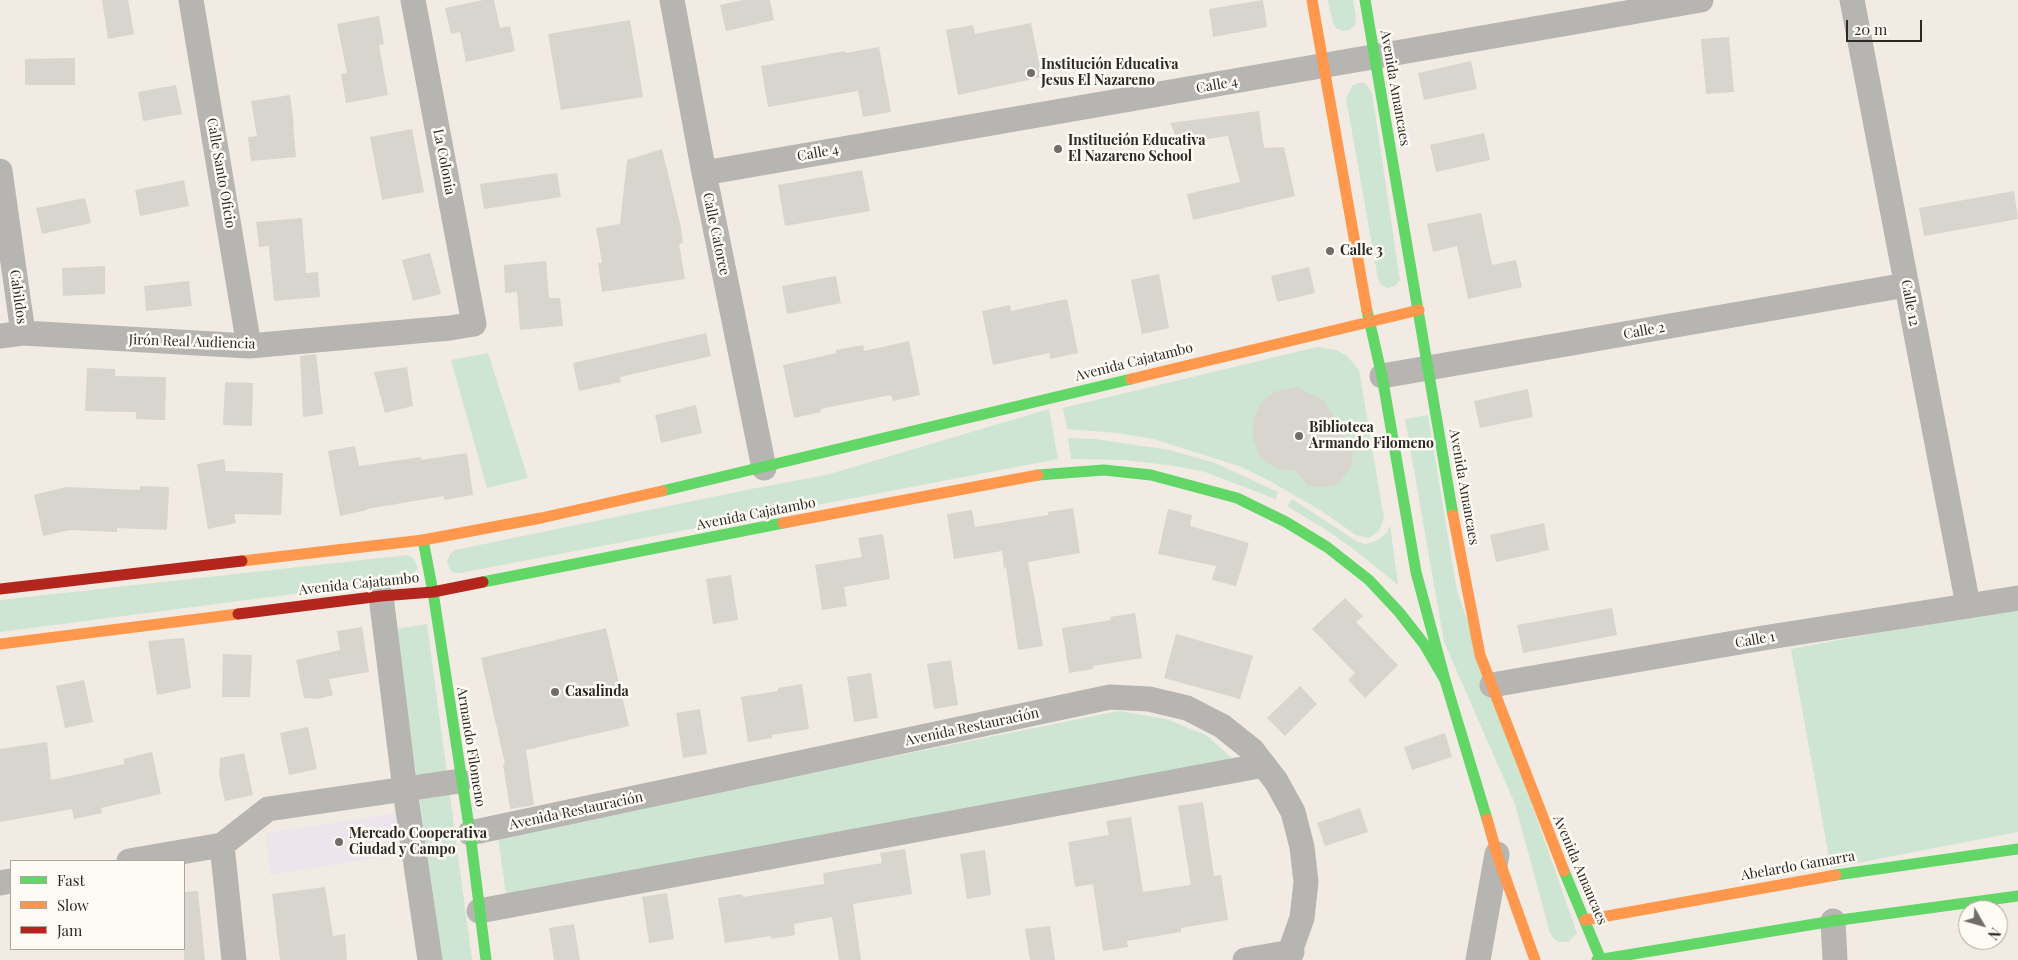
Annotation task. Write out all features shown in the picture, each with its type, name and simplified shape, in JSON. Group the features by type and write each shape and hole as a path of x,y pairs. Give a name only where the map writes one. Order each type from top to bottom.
{"street":[{"name":"Calle Santo Oficio","path":"191,0 249,346"},
{"name":"La Colonia","path":"413,0 474,324"},
{"name":"Calle Catorce","path":"672,0 704,173 764,468"},
{"path":"1312,0 1369,320 1382,376 1416,572 1445,680 1498,854 1536,960"},
{"name":"Avenida Amancaes","path":"1365,0 1457,540 1480,655 1541,815 1600,960"},
{"name":"Calle 4","path":"704,173 1701,0"},
{"name":"Calle 12","path":"1852,0 1968,605"},
{"name":"Cabildos","path":"0,171 12,335"},
{"name":"Calle 2","path":"1382,376 1906,285"},
{"name":"Avenida Cajatambo","path":"0,589 424,540 541,518 764,468 1369,320 1418,310"},
{"name":"Jirón Real Audiencia","path":"12,335 249,346 450,328 474,324"},
{"name":"Avenida Cajatambo","path":"0,644 381,596 433,592 1016,478 1064,472 1104,470 1150,475 1237,498 1286,522 1327,547 1369,580 1399,612 1424,644 1445,680"},
{"name":"Armando Filomeno","path":"424,540 460,781 470,833 486,960"},
{"path":"381,596 405,790 430,960"},
{"name":"Calle 1","path":"1492,685 2018,598"},
{"name":"Avenida Restauración","path":"470,833 1110,697 1149,699 1187,708 1222,726 1252,750 1276,781 1293,812 1302,847 1306,882 1302,918 1289,956"},
{"path":"479,911 1264,765"},
{"path":"135,860 222,845 268,810 460,781"},
{"path":"222,845 234,960"},
{"name":"Abelardo Gamarra","path":"1585,920 1819,877 2018,849"},
{"path":"1478,960 1498,854"},
{"path":"1600,960 1833,921 2018,896"},
{"path":"1833,921 1835,960"},
{"path":"1245,960 1289,956"}],"shaded area":[{"name":"Mercado Cooperativa Ciudad y Campo","path":"406,812 412,852 270,875 266,833"}],"green space":[{"path":"1328,0 1353,0 1356,17 1355,25 1349,30 1343,31 1336,28 1332,20"},
{"path":"1365,83 1372,93 1400,280 1395,286 1388,288 1381,285 1378,279 1346,98 1353,85"},
{"path":"1317,347 1336,350 1347,356 1359,370 1384,518 1379,531 1369,538 1356,535 1320,510 1270,481 1239,466 1153,439 1117,433 1067,429 1063,408"},
{"path":"488,353 528,478 487,488 451,360"},
{"path":"1049,409 1058,459 460,573 450,570 447,562 450,554 455,550 826,475"},
{"path":"1428,415 1457,591 1577,933 1568,942 1559,942 1550,933 1515,804 1444,642 1405,419"},
{"path":"1068,438 1095,439 1170,450 1215,463 1278,492 1276,499 1205,472 1175,466 1125,460 1071,459"},
{"path":"1292,499 1358,542 1365,544 1376,541 1387,533 1390,525 1398,585 1328,531 1287,506"},
{"path":"408,555 414,559 418,568 412,576 394,581 0,632 0,600"},
{"path":"2018,606 2018,832 1831,868 1791,649"},
{"path":"427,624 472,960 442,960 396,629"},
{"path":"1119,711 1166,719 1206,735 1232,758 1197,775 507,902 498,836"}],"building":[{"path":"102,0 128,0 134,34 108,39"},
{"path":"483,0 494,0 500,28 510,26 515,51 466,62 460,32 451,34 445,8"},
{"path":"743,0 770,0 774,20 726,31 720,5"},
{"path":"1263,0 1267,27 1213,37 1209,9"},
{"path":"379,16 384,44 379,45 388,95 346,103 341,74 347,73 337,24"},
{"path":"630,20 643,97 561,110 548,34"},
{"path":"1031,23 1042,77 958,95 946,30 973,25 975,34"},
{"path":"1729,37 1734,92 1706,94 1701,39"},
{"path":"879,47 891,112 863,117 858,91 768,107 761,66"},
{"path":"75,58 75,85 25,85 25,59"},
{"path":"1471,61 1477,89 1424,100 1418,73"},
{"path":"176,85 182,114 143,121 138,92"},
{"path":"290,95 296,157 251,161 248,137 257,136 251,101"},
{"path":"1259,111 1264,148 1284,147 1295,196 1193,220 1187,194 1240,182 1228,136 1179,143 1170,123"},
{"path":"412,129 424,192 382,200 370,137"},
{"path":"1484,133 1490,160 1436,172 1430,145"},
{"path":"662,149 680,223 683,243 679,244 685,279 602,292 598,263 602,263 596,228 620,224 627,160"},
{"path":"862,170 870,211 785,226 778,185"},
{"path":"557,173 561,197 484,209 480,184"},
{"path":"184,180 189,206 140,216 135,190"},
{"path":"2014,191 2018,219 1924,236 1919,208"},
{"path":"85,198 91,223 42,234 36,208"},
{"path":"1481,213 1492,265 1516,260 1522,287 1468,299 1457,246 1433,252 1427,224"},
{"path":"302,218 306,273 318,272 320,297 274,301 269,246 259,247 256,222"},
{"path":"430,253 441,294 413,301 402,260"},
{"path":"546,261 549,298 560,298 563,326 520,330 517,292 505,293 504,265"},
{"path":"105,266 105,294 63,296 62,268"},
{"path":"1309,267 1315,293 1277,302 1271,276"},
{"path":"1159,274 1169,328 1142,334 1131,280"},
{"path":"836,276 841,303 787,314 782,286"},
{"path":"189,281 192,306 146,311 144,286"},
{"path":"1067,299 1078,353 1050,359 1049,353 993,365 982,311 1010,305 1011,311"},
{"path":"706,333 711,356 620,377 621,382 579,391 573,363"},
{"path":"909,341 920,395 893,401 891,395 820,409 821,412 794,418 783,365 836,353 836,350 863,345 864,351"},
{"path":"316,354 323,414 303,417 300,356"},
{"path":"407,367 413,406 385,413 374,372"},
{"path":"87,368 115,369 115,376 166,377 165,420 136,419 136,412 85,411"},
{"path":"225,382 253,383 252,426 223,425"},
{"name":"Biblioteca Armando Filomeno","path":"1296,387 1323,400 1333,415 1335,431 1349,440 1353,452 1351,467 1338,484 1322,487 1308,486 1295,470 1282,470 1260,457 1253,438 1253,420 1261,403 1274,392"},
{"path":"1528,389 1533,417 1480,428 1474,401"},
{"path":"696,405 702,433 661,443 655,415"},
{"path":"355,446 359,466 421,457 421,460 467,453 473,495 444,500 444,496 367,509 340,516 328,451"},
{"path":"224,459 226,471 283,473 281,515 234,514 236,523 208,529 197,464"},
{"path":"140,486 169,487 167,530 117,528 117,532 70,530 43,536 34,495 66,487 140,490"},
{"path":"1073,508 1080,553 1028,562 1043,646 1018,650 1002,551 954,559 947,514 972,510 975,527 1048,515 1048,512"},
{"path":"1168,509 1192,515 1190,526 1249,543 1236,586 1212,580 1216,566 1158,554"},
{"path":"1544,523 1549,550 1496,562 1490,535"},
{"path":"883,534 890,579 844,587 847,606 822,610 815,565 862,557 858,538"},
{"path":"731,575 738,620 713,624 706,579"},
{"path":"1345,598 1363,616 1356,622 1398,665 1365,698 1348,680 1355,673 1312,629"},
{"path":"1612,608 1617,635 1523,653 1517,625"},
{"path":"1135,613 1142,658 1093,666 1093,669 1069,673 1062,628 1111,620 1110,617"},
{"path":"362,627 369,672 329,679 333,695 318,699 304,698 296,660 340,650 337,631"},
{"name":"Casalinda","path":"606,628 629,726 526,750 534,805 510,809 503,764 505,764 481,658"},
{"path":"1176,634 1253,656 1240,699 1164,678"},
{"path":"184,638 191,688 157,695 148,641"},
{"path":"223,654 252,655 250,697 222,697"},
{"path":"951,660 958,705 934,709 927,664"},
{"path":"871,673 878,718 854,722 847,677"},
{"path":"84,680 93,722 65,728 56,686"},
{"path":"802,684 809,729 772,735 772,738 748,742 741,697 778,691 778,688"},
{"path":"1300,686 1317,704 1285,736 1267,718"},
{"path":"700,709 707,754 683,758 676,713"},
{"path":"308,727 317,769 289,775 280,733"},
{"path":"1445,733 1452,757 1412,770 1404,747"},
{"path":"47,742 51,780 125,764 123,759 152,752 161,794 101,808 102,813 74,819 72,809 0,822 0,749"},
{"path":"244,753 253,795 225,801 219,775 220,758"},
{"path":"1203,802 1214,876 1221,875 1228,920 1181,928 1181,932 1127,941 1128,947 1103,951 1093,884 1075,887 1068,842 1109,835 1106,821 1131,817 1143,892 1191,885 1178,806"},
{"path":"1360,808 1368,832 1325,846 1317,823"},
{"path":"905,849 912,894 853,904 861,960 839,960 832,917 794,924 795,935 771,939 771,936 725,943 718,898 742,894 743,897 824,884 823,873 882,863 880,853"},
{"path":"985,850 991,895 967,899 960,854"},
{"path":"325,887 333,936 345,934 347,960 280,960 272,894"},
{"path":"198,891 205,960 184,960 185,892"},
{"path":"667,893 674,939 649,943 642,897"},
{"path":"574,924 580,960 554,960 549,928"},
{"path":"1050,926 1055,960 1030,960 1025,929"}],"traffic: fast":[{"path":"1365,0 1453,515"},
{"path":"1367,311 1382,376 1416,572 1445,680 1487,819"},
{"path":"662,491 1131,379"},
{"path":"1038,475 1104,470 1151,475 1237,498 1286,522 1327,547 1369,580 1399,612 1424,644 1445,680"},
{"path":"483,582 783,523"},
{"path":"423,540 433,592 470,833 486,960"},
{"path":"1836,875 2018,849"},
{"path":"1564,871 1601,960"},
{"path":"1597,960 1833,921 2018,896"}],"traffic: slow":[{"path":"1312,0 1367,311"},
{"path":"1131,379 1419,310"},
{"path":"783,523 1038,475"},
{"path":"242,561 423,540 541,518 662,491"},
{"path":"1453,515 1480,655 1564,871"},
{"path":"0,644 238,614"},
{"path":"1487,819 1497,854 1535,960"},
{"path":"1585,920 1836,875"}],"traffic: jam":[{"path":"0,589 242,561"},
{"path":"238,614 381,596 433,592 483,582"}],"place":[{"name":"Institución Educativa Jesus El Nazareno","path":"1031,73"},
{"name":"Institución Educativa El Nazareno School","path":"1058,149"},
{"name":"Calle 3","path":"1330,251"},
{"name":"Biblioteca Armando Filomeno","path":"1299,436"},
{"name":"Casalinda","path":"555,692"},
{"name":"Mercado Cooperativa Ciudad y Campo","path":"339,842"}]}
